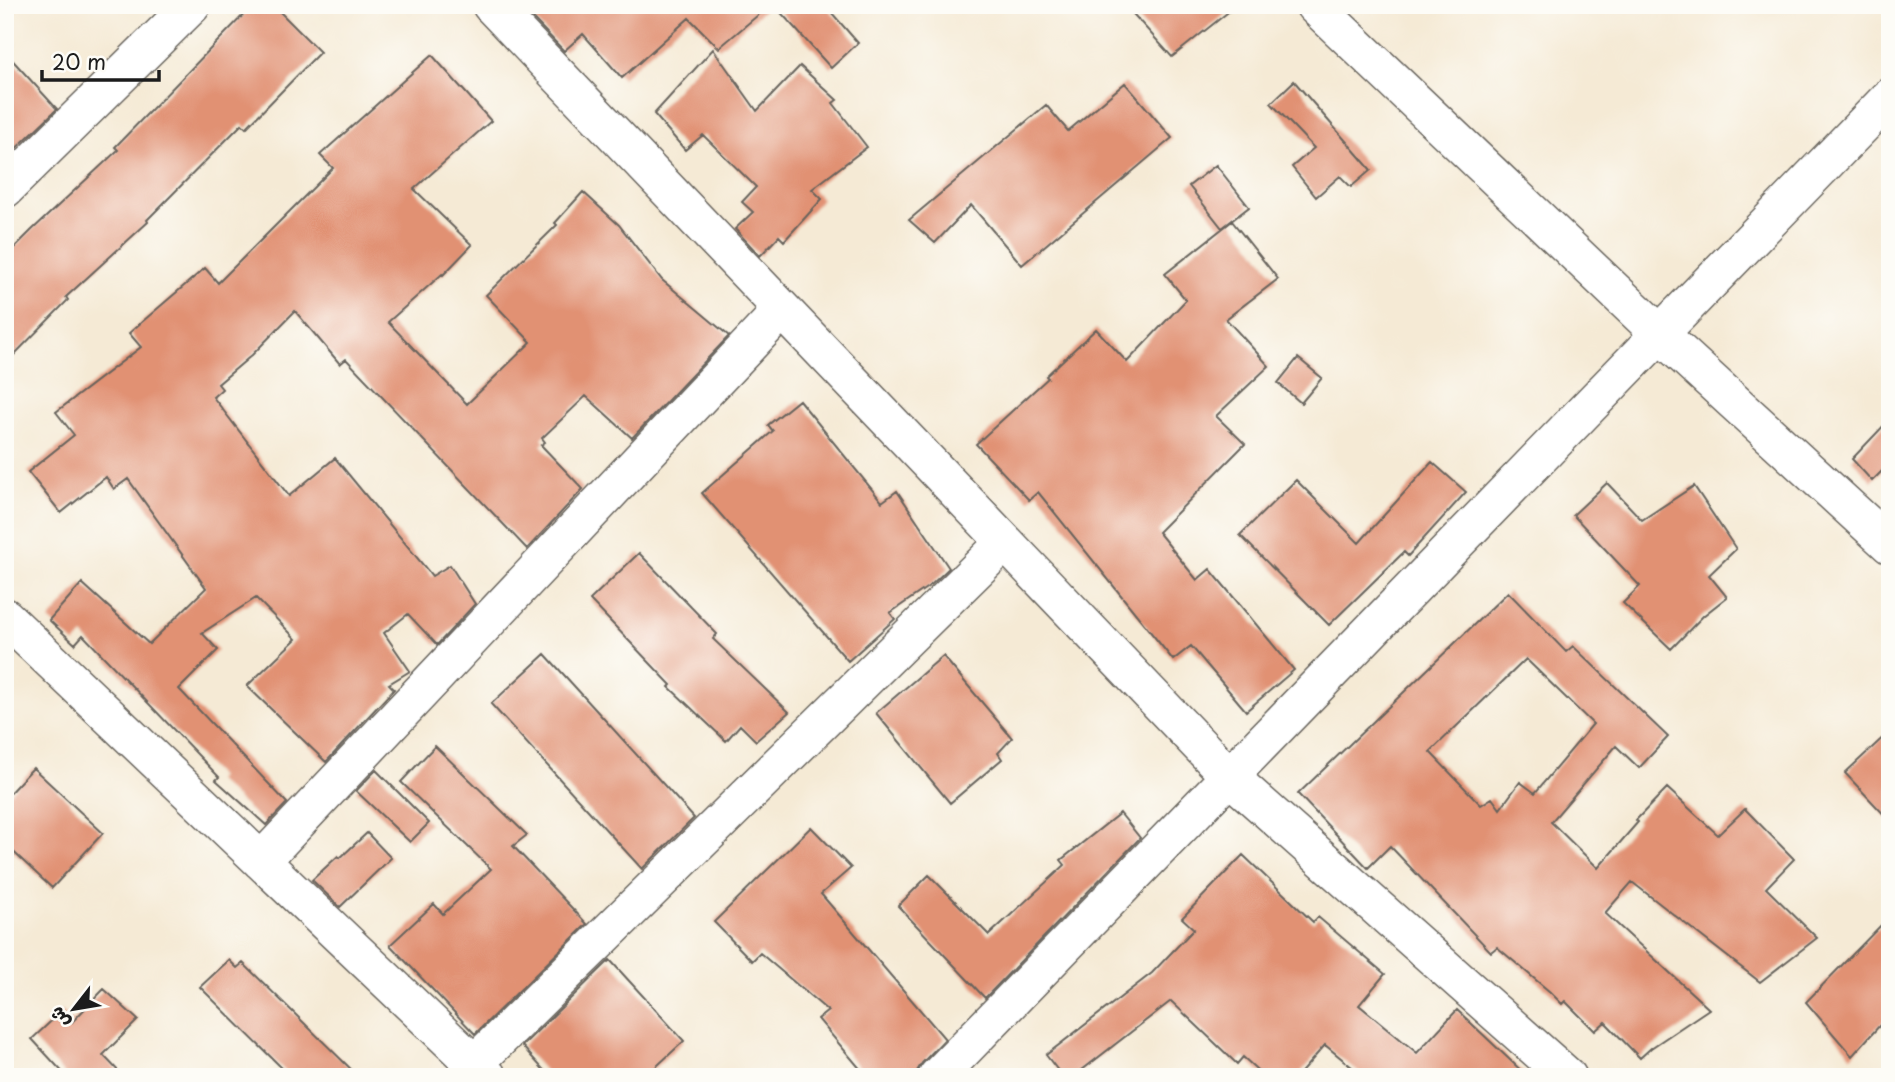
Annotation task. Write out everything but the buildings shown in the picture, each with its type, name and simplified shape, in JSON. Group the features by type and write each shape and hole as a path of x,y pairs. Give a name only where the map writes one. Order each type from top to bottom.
{"street":[{"path":"9,179 192,5"},
{"path":"491,5 1230,776 1568,1077"},
{"path":"1314,5 1660,334 1890,545"},
{"path":"937,1077 1890,97"},
{"path":"261,861 782,310"},
{"path":"5,617 481,1070 1005,542"}]}
